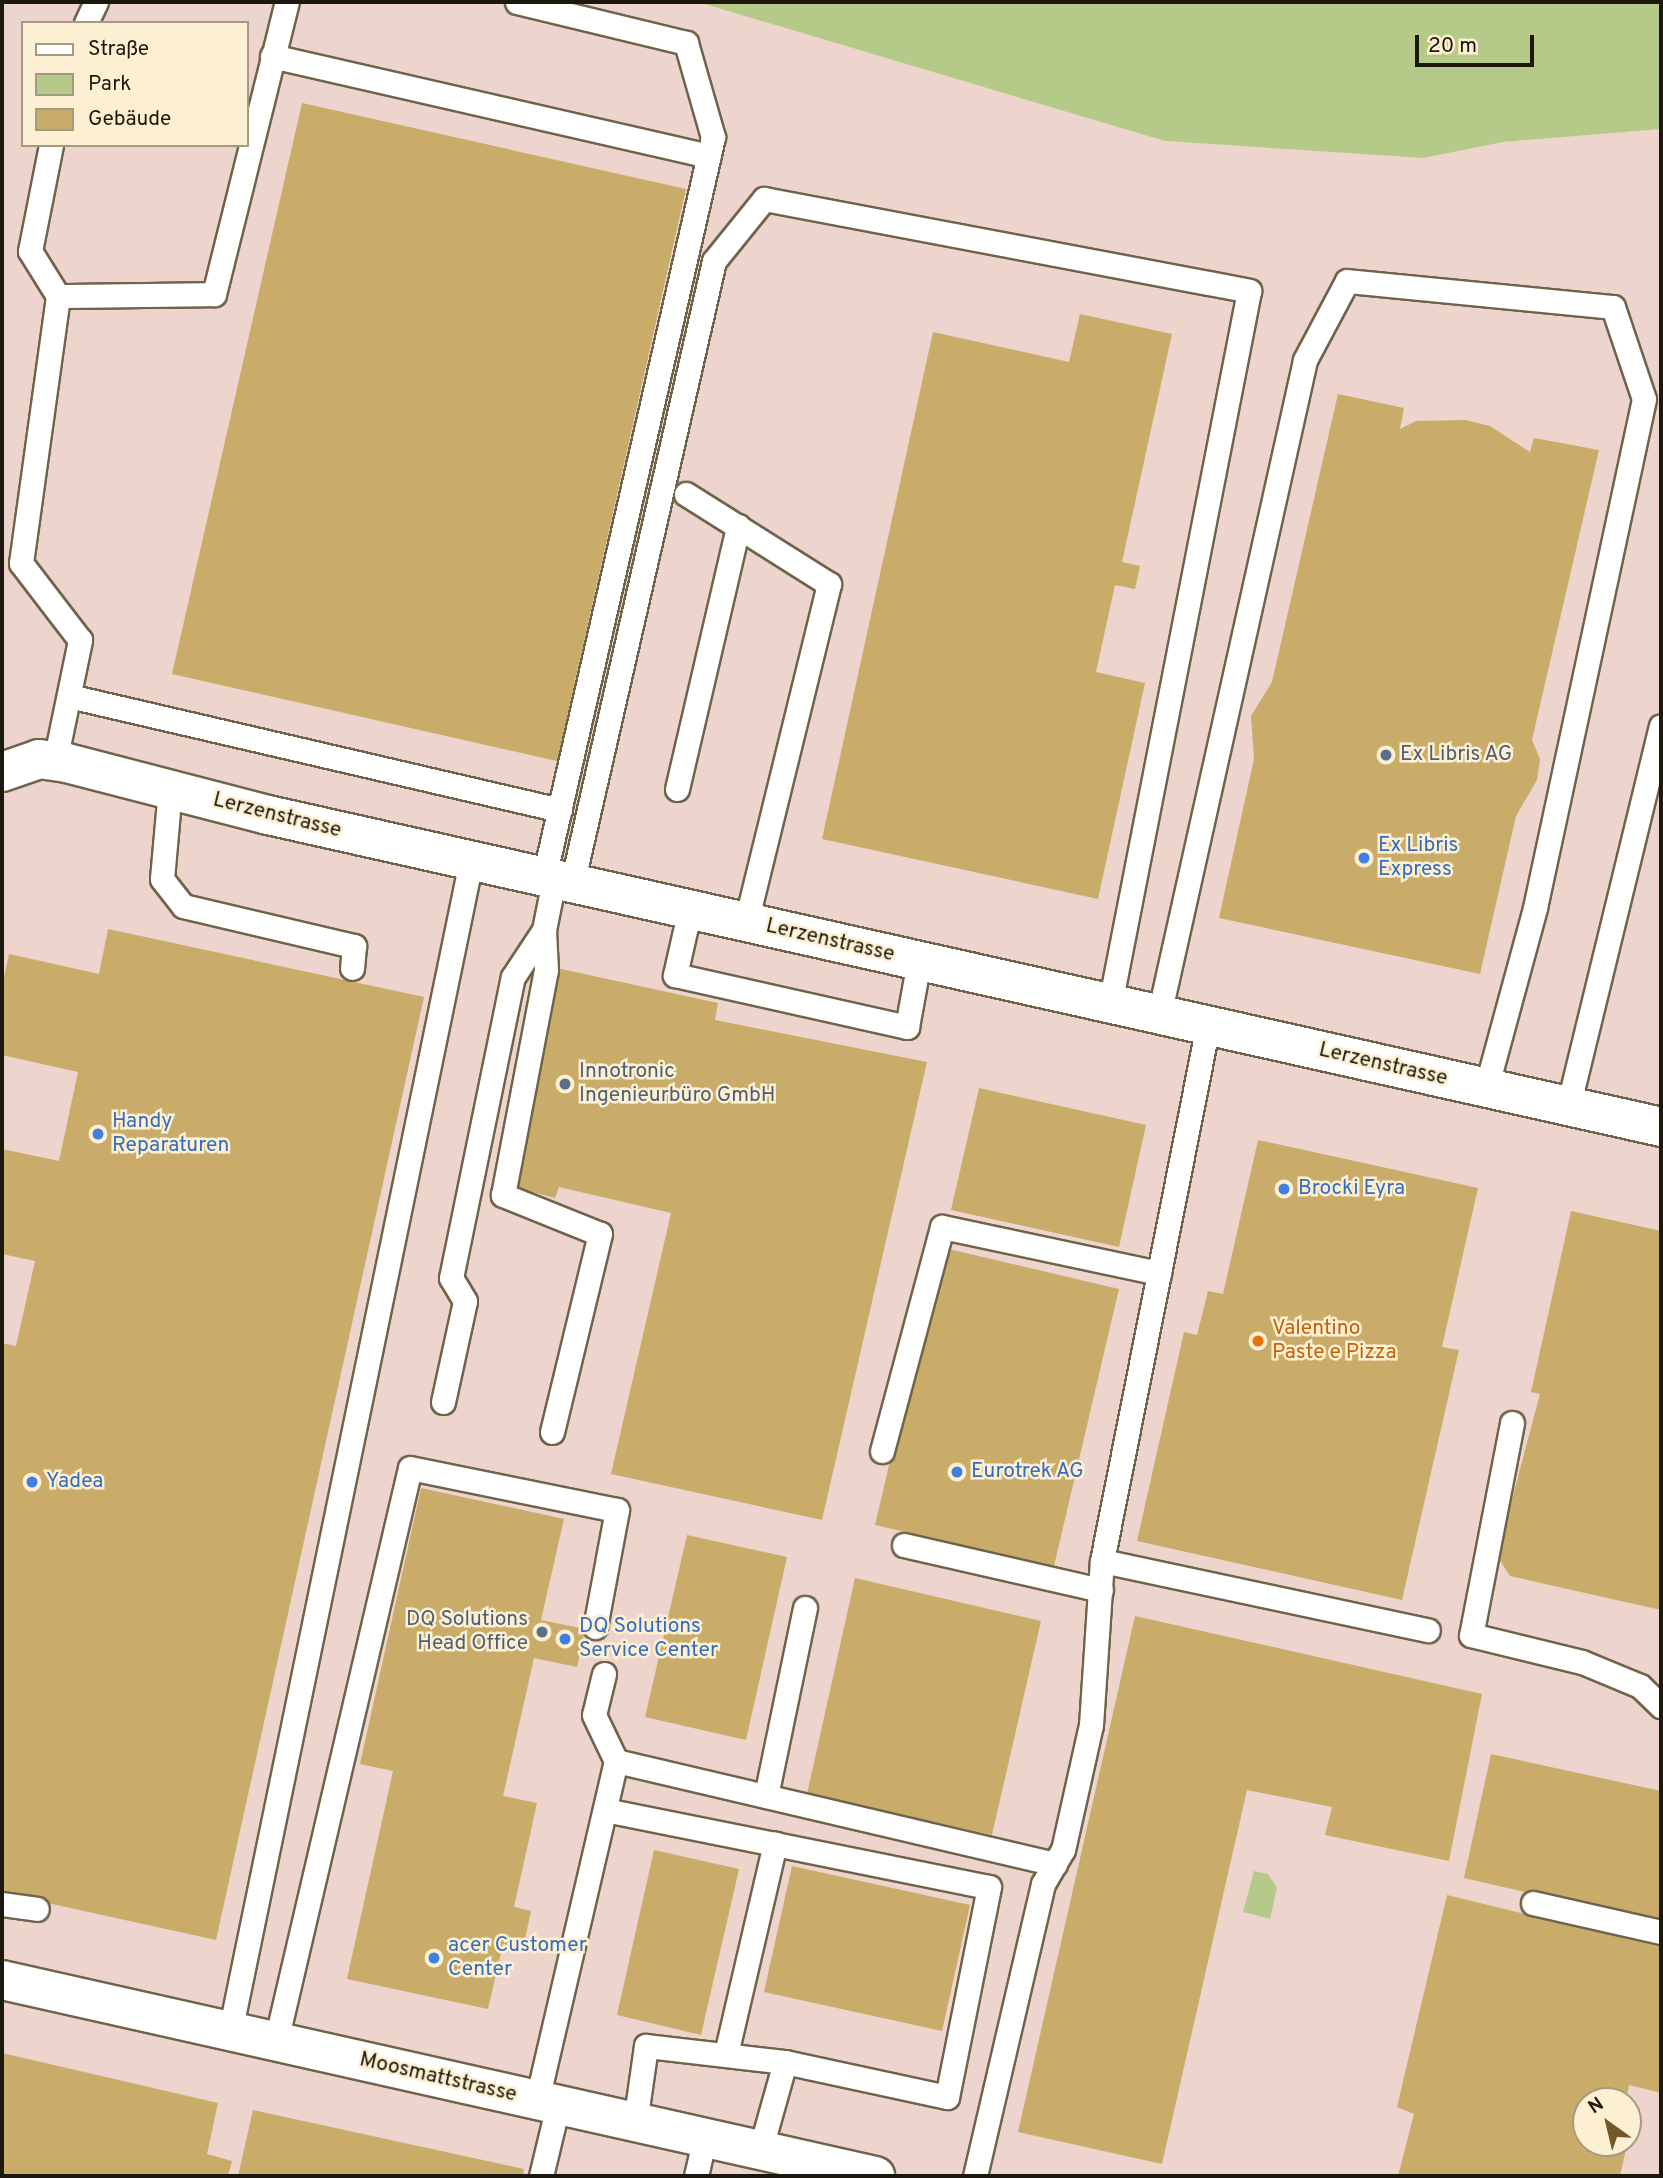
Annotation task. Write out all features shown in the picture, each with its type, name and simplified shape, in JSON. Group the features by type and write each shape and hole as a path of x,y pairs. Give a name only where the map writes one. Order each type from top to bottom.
{"street":[{"name":"Lerzenstrasse","path":"2,772 39,759 55,761 471,861 1661,1128"},
{"name":"Moosmattstrasse","path":"2,1980 705,2138 760,2151 806,2169 875,2176"}],"lane":[{"path":"87,21 96,2"},
{"path":"58,296 214,293 287,2"},
{"path":"517,2 686,43 713,137 560,810 557,880"},
{"path":"272,55 709,156"},
{"path":"51,147 30,251 58,296 21,563 80,640 55,761"},
{"path":"552,1432 600,1234 502,1195 546,970 544,930 714,261 764,199 1249,291 1111,1004"},
{"path":"1159,1015 1305,360 1347,281 1614,307 1643,399 1535,908 1486,1088"},
{"path":"686,494 829,584 746,922"},
{"path":"677,789 738,526"},
{"path":"69,696 560,810"},
{"path":"1568,1107 1661,726"},
{"path":"170,789 162,878 183,906 354,946 352,968"},
{"path":"230,2032 471,861"},
{"path":"690,909 675,975 907,1027 919,961"},
{"path":"443,1402 464,1301 451,1278 513,977 544,930"},
{"path":"975,2176 1042,1884 1055,1864 1091,1725 1102,1561 1208,1025"},
{"path":"882,1451 942,1227 1159,1273"},
{"path":"1512,1423 1471,1635 1582,1662 1640,1686 1661,1706"},
{"path":"276,2041 411,1468 617,1510 596,1627"},
{"path":"904,1545 1101,1590"},
{"path":"1102,1561 1427,1630"},
{"path":"766,1796 805,1608"},
{"path":"541,2176 547,2103 616,1761 594,1715 604,1674"},
{"path":"616,1761 1055,1864"},
{"path":"605,1810 989,1887 947,2097 785,2062 646,2046 635,2123"},
{"path":"726,2054 775,1844"},
{"path":"1533,1903 1661,1932"},
{"path":"2,1904 37,1909"},
{"path":"760,2151 785,2062"},
{"path":"696,2176 705,2138"}],"shaded area":[{"path":"2,2 698,2 1165,141 1422,158 1503,142 1661,129 1661,2176 2,2176"}],"green space":[{"path":"698,2 1661,2 1661,129 1503,142 1423,158 1165,141"},
{"path":"1254,1871 1268,1874 1277,1888 1270,1919 1243,1912"}],"building":[{"path":"302,103 686,189 557,761 172,674"},
{"path":"1080,314 1172,334 1122,562 1140,566 1135,589 1115,585 1096,672 1145,683 1098,899 822,839 933,332 1069,362"},
{"path":"1338,394 1404,408 1400,429 1416,421 1465,420 1490,426 1530,452 1534,438 1599,450 1532,740 1540,759 1537,780 1516,816 1480,974 1219,918 1254,759 1251,716 1272,682"},
{"path":"108,929 424,997 216,1940 2,1893 2,1343 16,1346 35,1261 2,1254 2,1149 59,1161 78,1072 2,1055 2,987 9,954 99,974"},
{"path":"552,967 718,1003 715,1020 927,1062 822,1520 611,1474 671,1213 559,1187 555,1198 505,1185"},
{"path":"979,1088 1146,1125 1119,1247 951,1210"},
{"path":"1258,1140 1478,1188 1442,1347 1459,1350 1402,1600 1137,1541 1184,1332 1197,1335 1208,1291 1223,1294"},
{"path":"1571,1211 1661,1231 1661,1610 1510,1576 1497,1556 1540,1394 1531,1392"},
{"path":"940,1247 1119,1289 1054,1566 875,1525"},
{"path":"421,1488 564,1519 541,1620 585,1629 577,1667 534,1658 503,1796 537,1803 514,1907 531,1911 523,1948 503,1944 488,2009 347,1979 393,1771 360,1764"},
{"path":"687,1535 787,1557 746,1740 645,1717"},
{"path":"855,1578 1041,1621 992,1835 807,1794"},
{"path":"1135,1616 1482,1694 1449,1861 1325,1835 1332,1807 1247,1790 1162,2164 1018,2132"},
{"path":"1491,1754 1661,1791 1661,1923 1464,1878"},
{"path":"654,1850 739,1869 701,2035 617,2015"},
{"path":"792,1866 970,1905 942,2031 764,1992"},
{"path":"1447,1895 1661,1947 1661,2093 1629,2085 1572,2087 1572,2157 1624,2157 1620,2176 1398,2176 1414,2114 1397,2107"},
{"path":"2,2053 218,2103 207,2154 232,2161 228,2176 2,2176"},
{"path":"253,2110 524,2169 523,2176 238,2176"}],"place":[{"name":"Ex Libris AG","path":"1386,755"},
{"name":"Ex Libris Express","path":"1364,858"},
{"name":"Innotronic Ingenieurbüro GmbH","path":"565,1084"},
{"name":"Handy Reparaturen","path":"98,1134"},
{"name":"Brocki Eyra","path":"1284,1189"},
{"name":"Valentino Paste e Pizza","path":"1258,1341"},
{"name":"Eurotrek AG","path":"957,1472"},
{"name":"Yadea","path":"32,1482"},
{"name":"DQ Solutions Head Office","path":"542,1632"},
{"name":"DQ Solutions Service Center","path":"565,1639"},
{"name":"acer Customer Center","path":"434,1958"}]}
